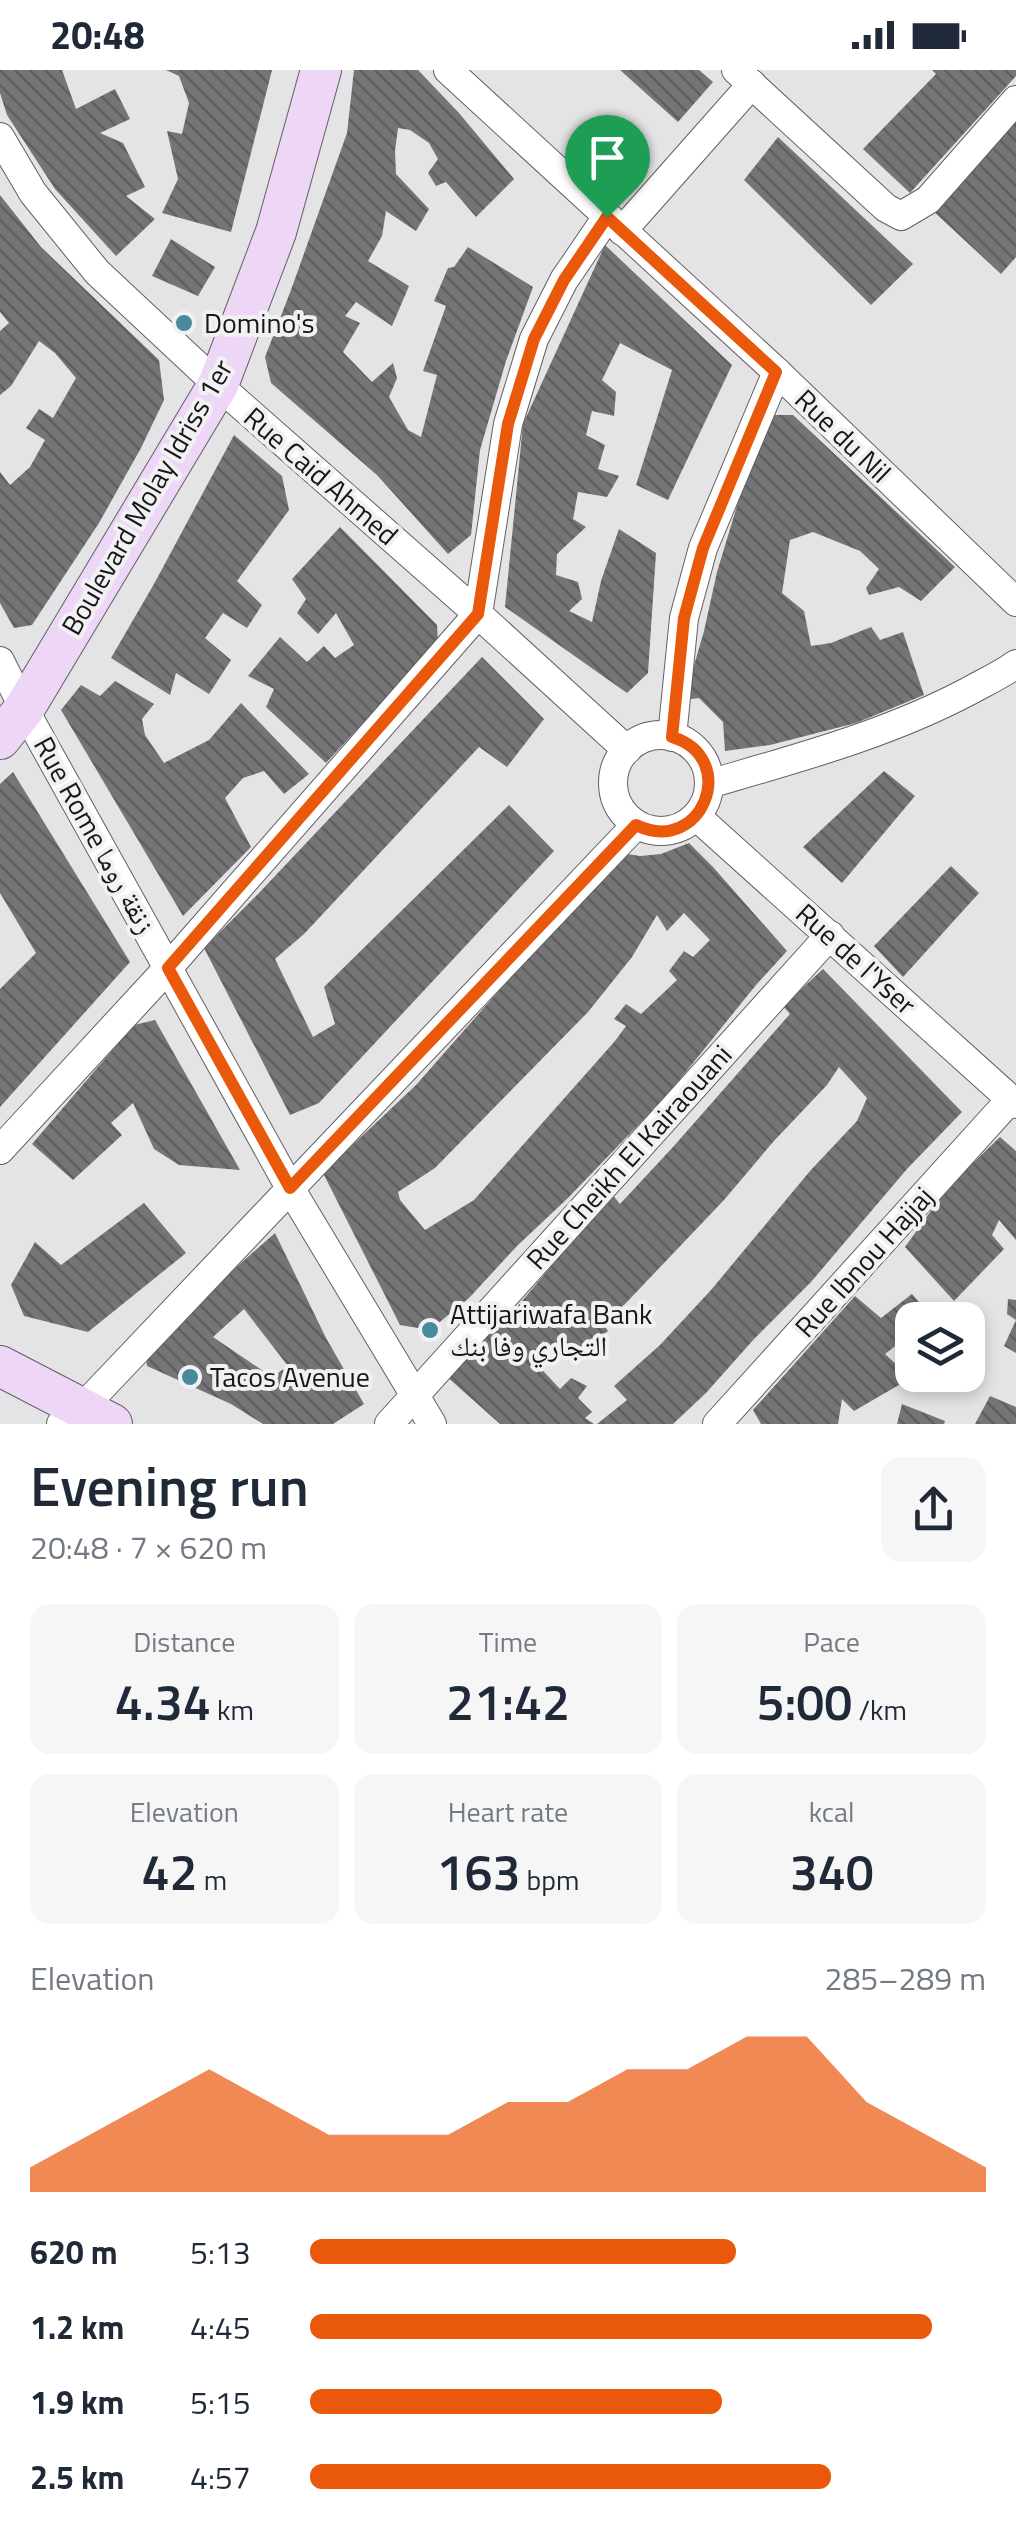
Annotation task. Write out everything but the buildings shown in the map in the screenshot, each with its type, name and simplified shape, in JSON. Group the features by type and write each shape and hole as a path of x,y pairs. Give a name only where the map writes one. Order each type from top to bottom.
{"street":[{"name":"Boulevard Molay Idriss 1er","path":"12,724 218,385 276,232 321,70"},
{"name":"Rue du Nil","path":"448,70 776,372 1016,602"},
{"path":"0,1150 168,968 478,614 508,424 534,339 564,280 744,77 886,208 901,216 928,200 1016,100"},
{"name":"Rue Caid Ahmed","path":"0,137 33,193 97,272 627,750"},
{"path":"672,737 684,618 703,548 776,372"},
{"name":"Rue Rome زنقة روما","path":"0,661 12,724 168,968 290,1188 432,1424"},
{"path":"709,784 894,726 952,700 1016,664"},
{"path":"648,737 672,737 687,743 698,754 709,784 696,816 667,831 651,830 636,825 620,810 613,789 615,768 627,750 648,737"},
{"name":"Rue de l'Yser","path":"696,816 1013,1102"},
{"path":"0,1366 85,1419 290,1188 636,825"},
{"name":"Rue Cheikh El Kairaouani","path":"390,1424 830,935"},
{"name":"Rue Ibnou Hajjaj","path":"718,1424 1013,1102"},
{"path":"414,1394 451,1424"}],"place":[{"name":"Domino's","path":"184,323"},
{"name":"Attijariwafa Bank التجاري وفا بنك","path":"430,1330"},
{"name":"Tacos Avenue","path":"190,1377"}],"route":[{"path":"607,217 776,372 703,548 684,618 672,737 687,743 703,760 709,784 706,798 690,822 675,829 659,832 636,825 290,1188 168,968 478,614 508,424 534,339 564,280 607,217"}]}
